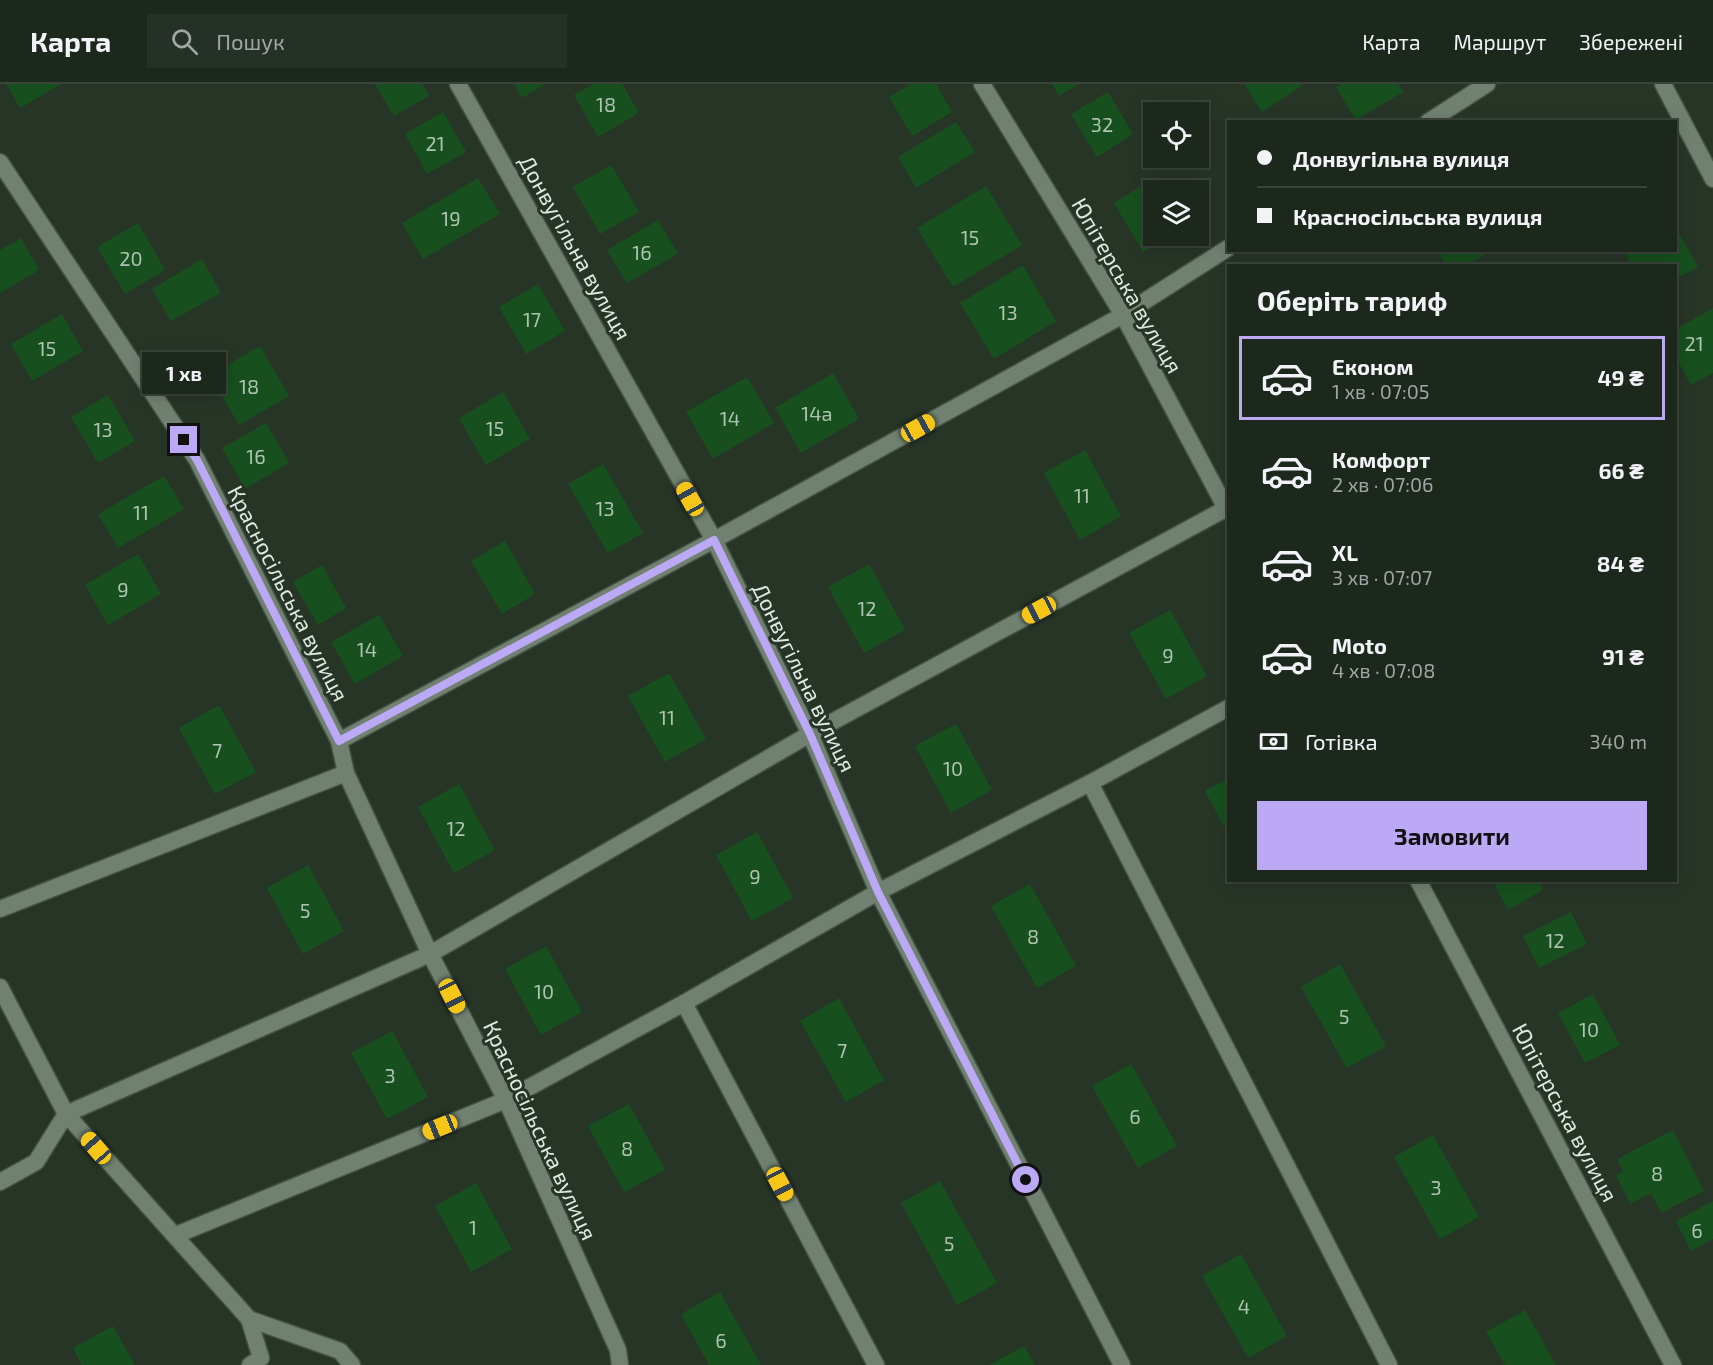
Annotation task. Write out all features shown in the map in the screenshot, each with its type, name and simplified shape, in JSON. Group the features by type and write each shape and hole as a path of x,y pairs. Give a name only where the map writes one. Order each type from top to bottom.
{"street":[{"name":"Донвугільна вулиця","path":"458,84 714,540 810,734 878,892 1122,1365"},
{"name":"Юпітерська вулиця","path":"982,84 1123,315 1227,508"},
{"path":"1431,120 1486,84"},
{"path":"1663,84 1713,179"},
{"name":"Красносільська вулиця","path":"0,162 197,460 339,741 346,773 430,954 506,1100 618,1350 620,1365"},
{"path":"339,741 714,540 1123,315 1227,249"},
{"path":"0,1182 36,1162 66,1114 430,954 810,734 1227,511"},
{"path":"176,1235 506,1100 684,1003 878,892 1090,783 1227,709"},
{"path":"0,909 346,773"},
{"path":"1090,783 1389,1365"},
{"name":"Юпітерська вулиця","path":"1419,882 1673,1365"},
{"path":"0,987 66,1114 249,1319 261,1358 250,1365"},
{"path":"684,1003 876,1365"},
{"path":"249,1319 340,1351 352,1365"}],"building":[{"path":"6,84 61,84 20,108"},
{"path":"375,84 422,84 429,96 394,116"},
{"path":"514,84 545,84 522,98"},
{"path":"593,84 622,84 639,113 598,137 574,95"},
{"path":"911,84 936,84 952,112 912,136 889,97"},
{"path":"1052,84 1079,84 1059,96"},
{"path":"1244,84 1300,84 1302,86 1262,112"},
{"path":"1342,84 1398,84 1403,92 1356,120 1336,87"},
{"path":"1108,92 1133,134 1097,157 1071,114"},
{"path":"443,112 466,152 427,174 405,134"},
{"path":"956,122 975,152 916,188 898,157"},
{"path":"611,165 639,212 600,234 573,187"},
{"path":"478,178 500,214 423,259 402,223"},
{"path":"1143,185 1143,246 1154,246 1143,252 1114,203"},
{"path":"986,186 1022,245 953,287 917,228"},
{"path":"658,220 678,254 627,283 607,250"},
{"path":"138,223 165,270 125,294 97,247"},
{"path":"1677,230 1698,267 1677,278 1677,264 1631,264 1624,252 1677,252"},
{"path":"21,238 39,270 0,293 0,250"},
{"path":"1439,252 1490,252 1467,264 1444,264"},
{"path":"202,259 221,293 171,321 152,289"},
{"path":"1023,265 1056,321 994,359 960,303"},
{"path":"538,284 565,331 526,354 499,307"},
{"path":"1713,308 1713,373 1691,385 1677,360 1677,328"},
{"path":"62,314 83,351 32,381 11,344"},
{"path":"260,346 289,396 239,425 210,375"},
{"path":"833,373 859,419 801,453 775,408"},
{"path":"747,377 774,423 713,459 686,412"},
{"path":"503,392 530,439 486,465 459,418"},
{"path":"108,395 135,441 98,463 71,417"},
{"path":"266,423 289,463 245,489 222,448"},
{"path":"1085,450 1121,516 1080,540 1044,473"},
{"path":"603,464 643,533 608,553 568,484"},
{"path":"164,476 184,509 118,548 98,514"},
{"path":"505,541 535,594 502,614 471,561"},
{"path":"138,554 161,594 108,625 85,585"},
{"path":"869,564 905,630 864,653 828,587"},
{"path":"322,565 346,608 318,625 293,582"},
{"path":"1170,610 1207,676 1166,699 1129,633"},
{"path":"379,615 403,656 355,684 331,642"},
{"path":"669,673 706,739 665,762 628,696"},
{"path":"219,705 256,772 215,794 179,728"},
{"path":"956,724 992,790 951,813 915,746"},
{"path":"1227,779 1227,832 1205,791"},
{"path":"459,784 495,850 454,873 418,807"},
{"path":"757,832 793,898 752,921 716,855"},
{"path":"308,865 344,931 303,954 267,888"},
{"path":"1493,882 1539,882 1543,890 1508,910"},
{"path":"1030,884 1076,966 1037,988 991,906"},
{"path":"1571,912 1587,944 1539,968 1523,936"},
{"path":"546,946 582,1012 541,1035 505,969"},
{"path":"1340,964 1386,1046 1347,1068 1301,987"},
{"path":"1593,994 1620,1045 1585,1063 1558,1013"},
{"path":"839,998 884,1080 846,1102 800,1021"},
{"path":"392,1031 428,1097 387,1119 351,1053"},
{"path":"1131,1064 1177,1146 1138,1168 1092,1086"},
{"path":"629,1104 665,1170 624,1192 588,1126"},
{"path":"1673,1130 1704,1191 1661,1213 1651,1193 1630,1204 1616,1175 1623,1171 1617,1159"},
{"path":"1433,1135 1479,1217 1440,1239 1394,1157"},
{"path":"940,1181 997,1283 957,1305 901,1203"},
{"path":"476,1183 512,1249 471,1272 435,1206"},
{"path":"1713,1201 1713,1239 1691,1251 1676,1221"},
{"path":"1241,1254 1287,1336 1248,1358 1202,1276"},
{"path":"720,1292 761,1365 709,1365 681,1314"},
{"path":"1525,1310 1556,1365 1505,1365 1486,1332"},
{"path":"113,1326 135,1365 82,1365 73,1348"},
{"path":"1024,1346 1035,1365 989,1365"}],"route":[{"path":"184,440 197,460 339,741 714,540 810,734 878,892 1026,1180"}]}
